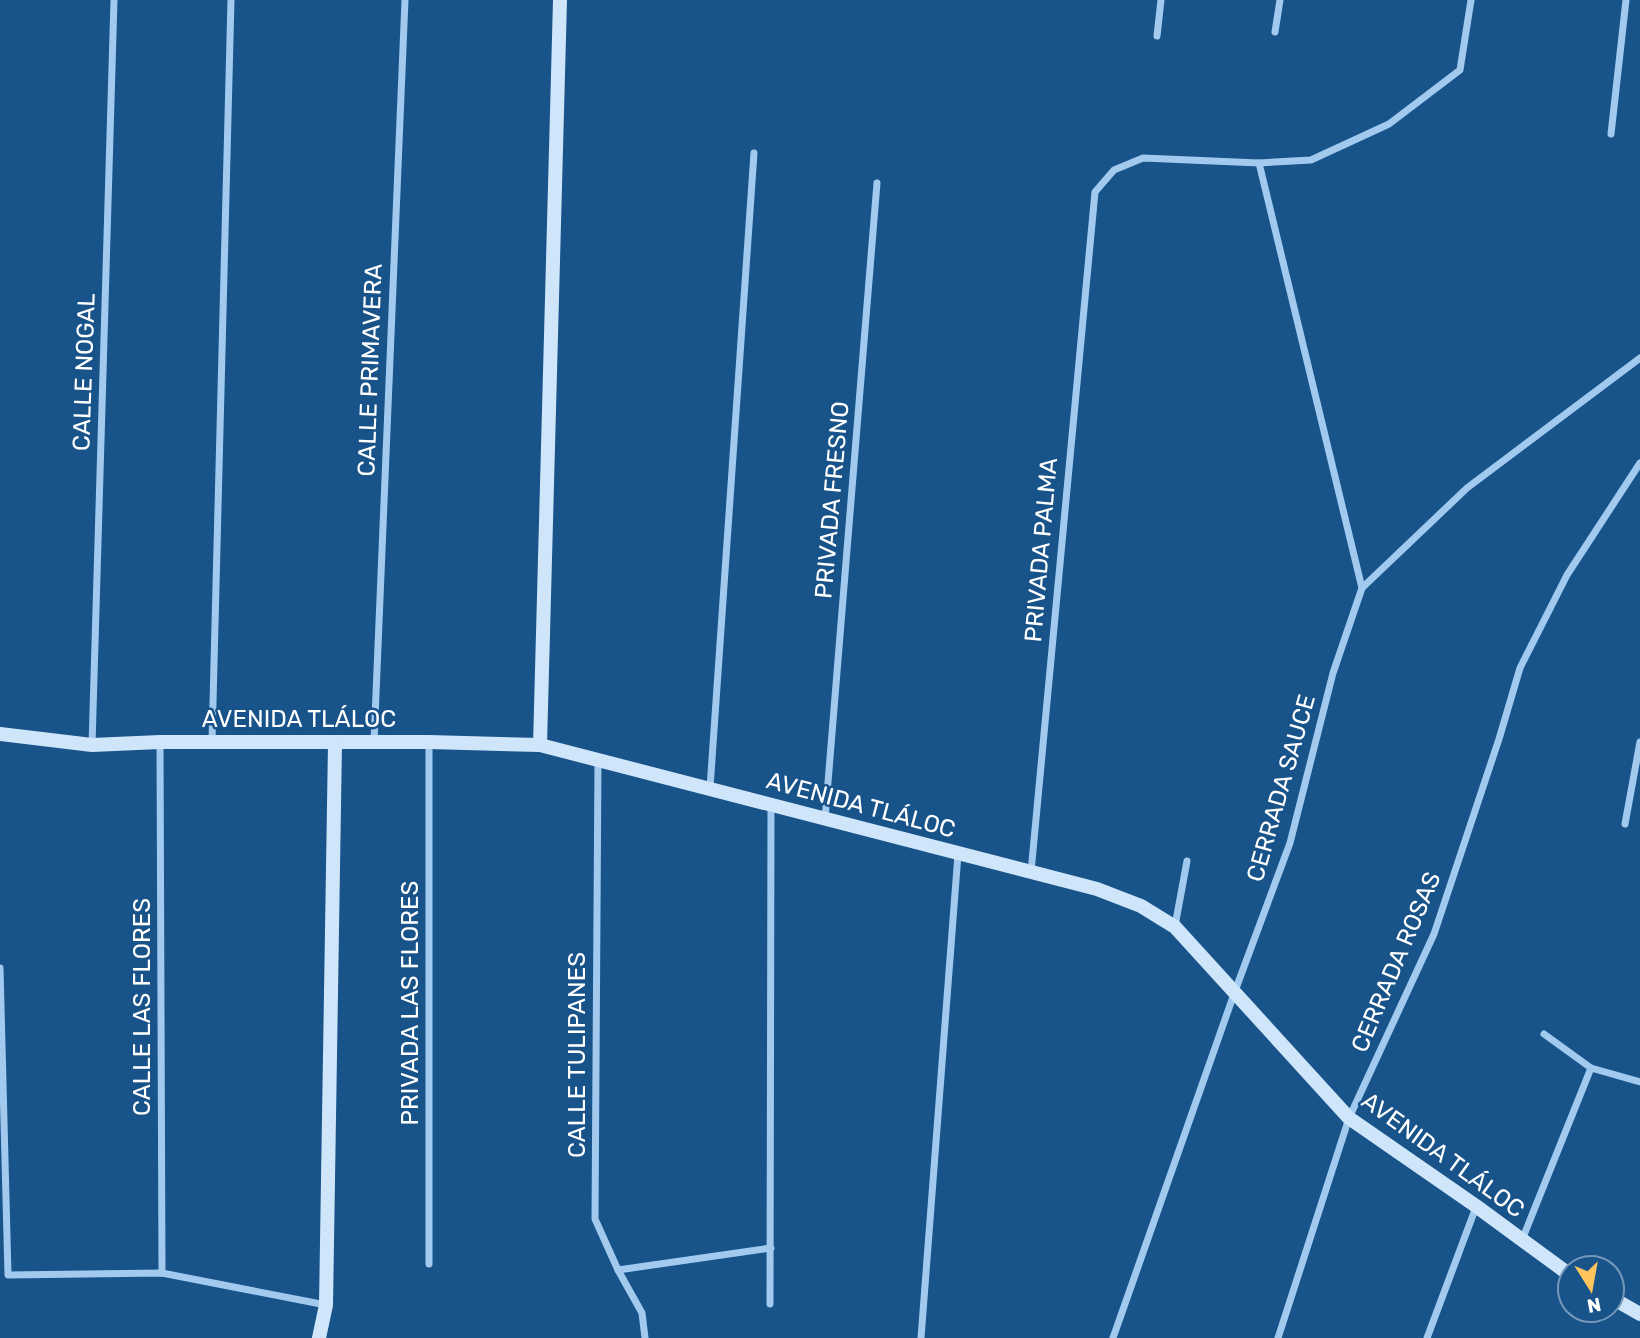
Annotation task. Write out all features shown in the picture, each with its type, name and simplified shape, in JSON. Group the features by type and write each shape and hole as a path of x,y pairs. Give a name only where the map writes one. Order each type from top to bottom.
{"main road":[{"path":"540,745 560,0"},
{"name":"AVENIDA TLÁLOC","path":"0,734 92,745 160,742 429,742 540,745 1097,890 1141,906 1175,927 1349,1118 1556,1265"},
{"path":"319,1338 326,1305 335,743"}],"street":[{"name":"CALLE NOGAL","path":"92,745 114,0"},
{"path":"212,742 230,0"},
{"name":"CALLE PRIMAVERA","path":"374,743 405,0"},
{"path":"1157,36 1161,0"},
{"path":"1275,32 1280,0"},
{"name":"PRIVADA PALMA","path":"1031,873 1095,192 1114,170 1143,158 1259,163 1311,160 1389,124 1460,70 1471,0"},
{"path":"1611,134 1626,0"},
{"path":"710,789 754,153"},
{"path":"1259,163 1362,589"},
{"name":"PRIVADA FRESNO","path":"825,819 877,183"},
{"path":"1362,589 1467,488 1640,358"},
{"name":"CERRADA ROSAS","path":"1278,1338 1349,1118 1434,934 1520,668 1567,575 1640,463"},
{"name":"CERRADA SAUCE","path":"1113,1338 1234,991 1290,843 1333,673 1362,589"},
{"path":"1625,824 1640,741"},
{"name":"CALLE LAS FLORES","path":"160,742 162,1273"},
{"name":"PRIVADA LAS FLORES","path":"429,742 429,1264"},
{"name":"CALLE TULIPANES","path":"598,760 595,1219 618,1270 642,1313 645,1338"},
{"path":"770,1304 771,805"},
{"path":"921,1338 958,854"},
{"path":"1175,927 1187,861"},
{"path":"0,968 8,1275 162,1273 326,1305"},
{"path":"1544,1034 1591,1068 1640,1082"},
{"path":"1522,1241 1591,1068"},
{"path":"1427,1338 1476,1206"},
{"path":"618,1270 771,1248"}]}
